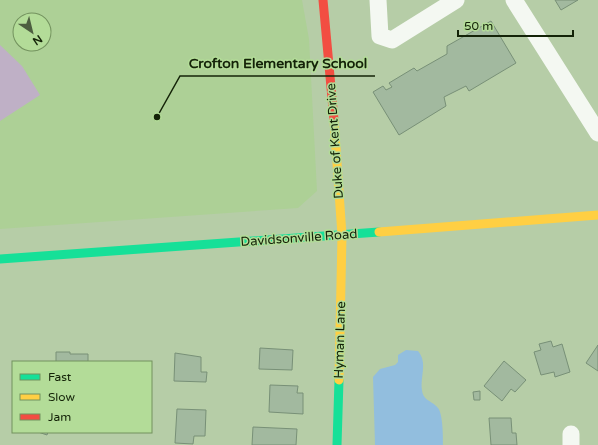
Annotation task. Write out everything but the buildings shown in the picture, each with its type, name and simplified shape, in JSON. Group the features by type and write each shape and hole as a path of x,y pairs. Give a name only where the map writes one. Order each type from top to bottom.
{"main road":[{"name":"Duke of Kent Drive","path":"322,0 329,58 342,235"},
{"name":"Davidsonville Road","path":"0,259 598,216"},
{"name":"Hyman Lane","path":"337,445 342,235"}],"street":[{"path":"378,0 380,36 392,40 456,0"},
{"path":"514,0 598,133"}],"shaded area":[{"path":"0,0 302,0 309,39 317,191 298,208 0,229"},
{"path":"0,45 22,66 40,95 0,121"}],"water":[{"path":"406,350 418,351 423,360 422,390 426,399 440,411 443,445 375,445 373,377 380,369 395,365 398,362 398,355"}],"traffic: fast":[{"path":"0,259 379,232"},
{"path":"337,445 339,380"}],"traffic: slow":[{"path":"334,120 342,235 339,380"},
{"path":"379,232 598,215"}],"traffic: jam":[{"path":"323,0 334,120"}],"place":[{"name":"Crofton Elementary School","path":"157,117"}]}
